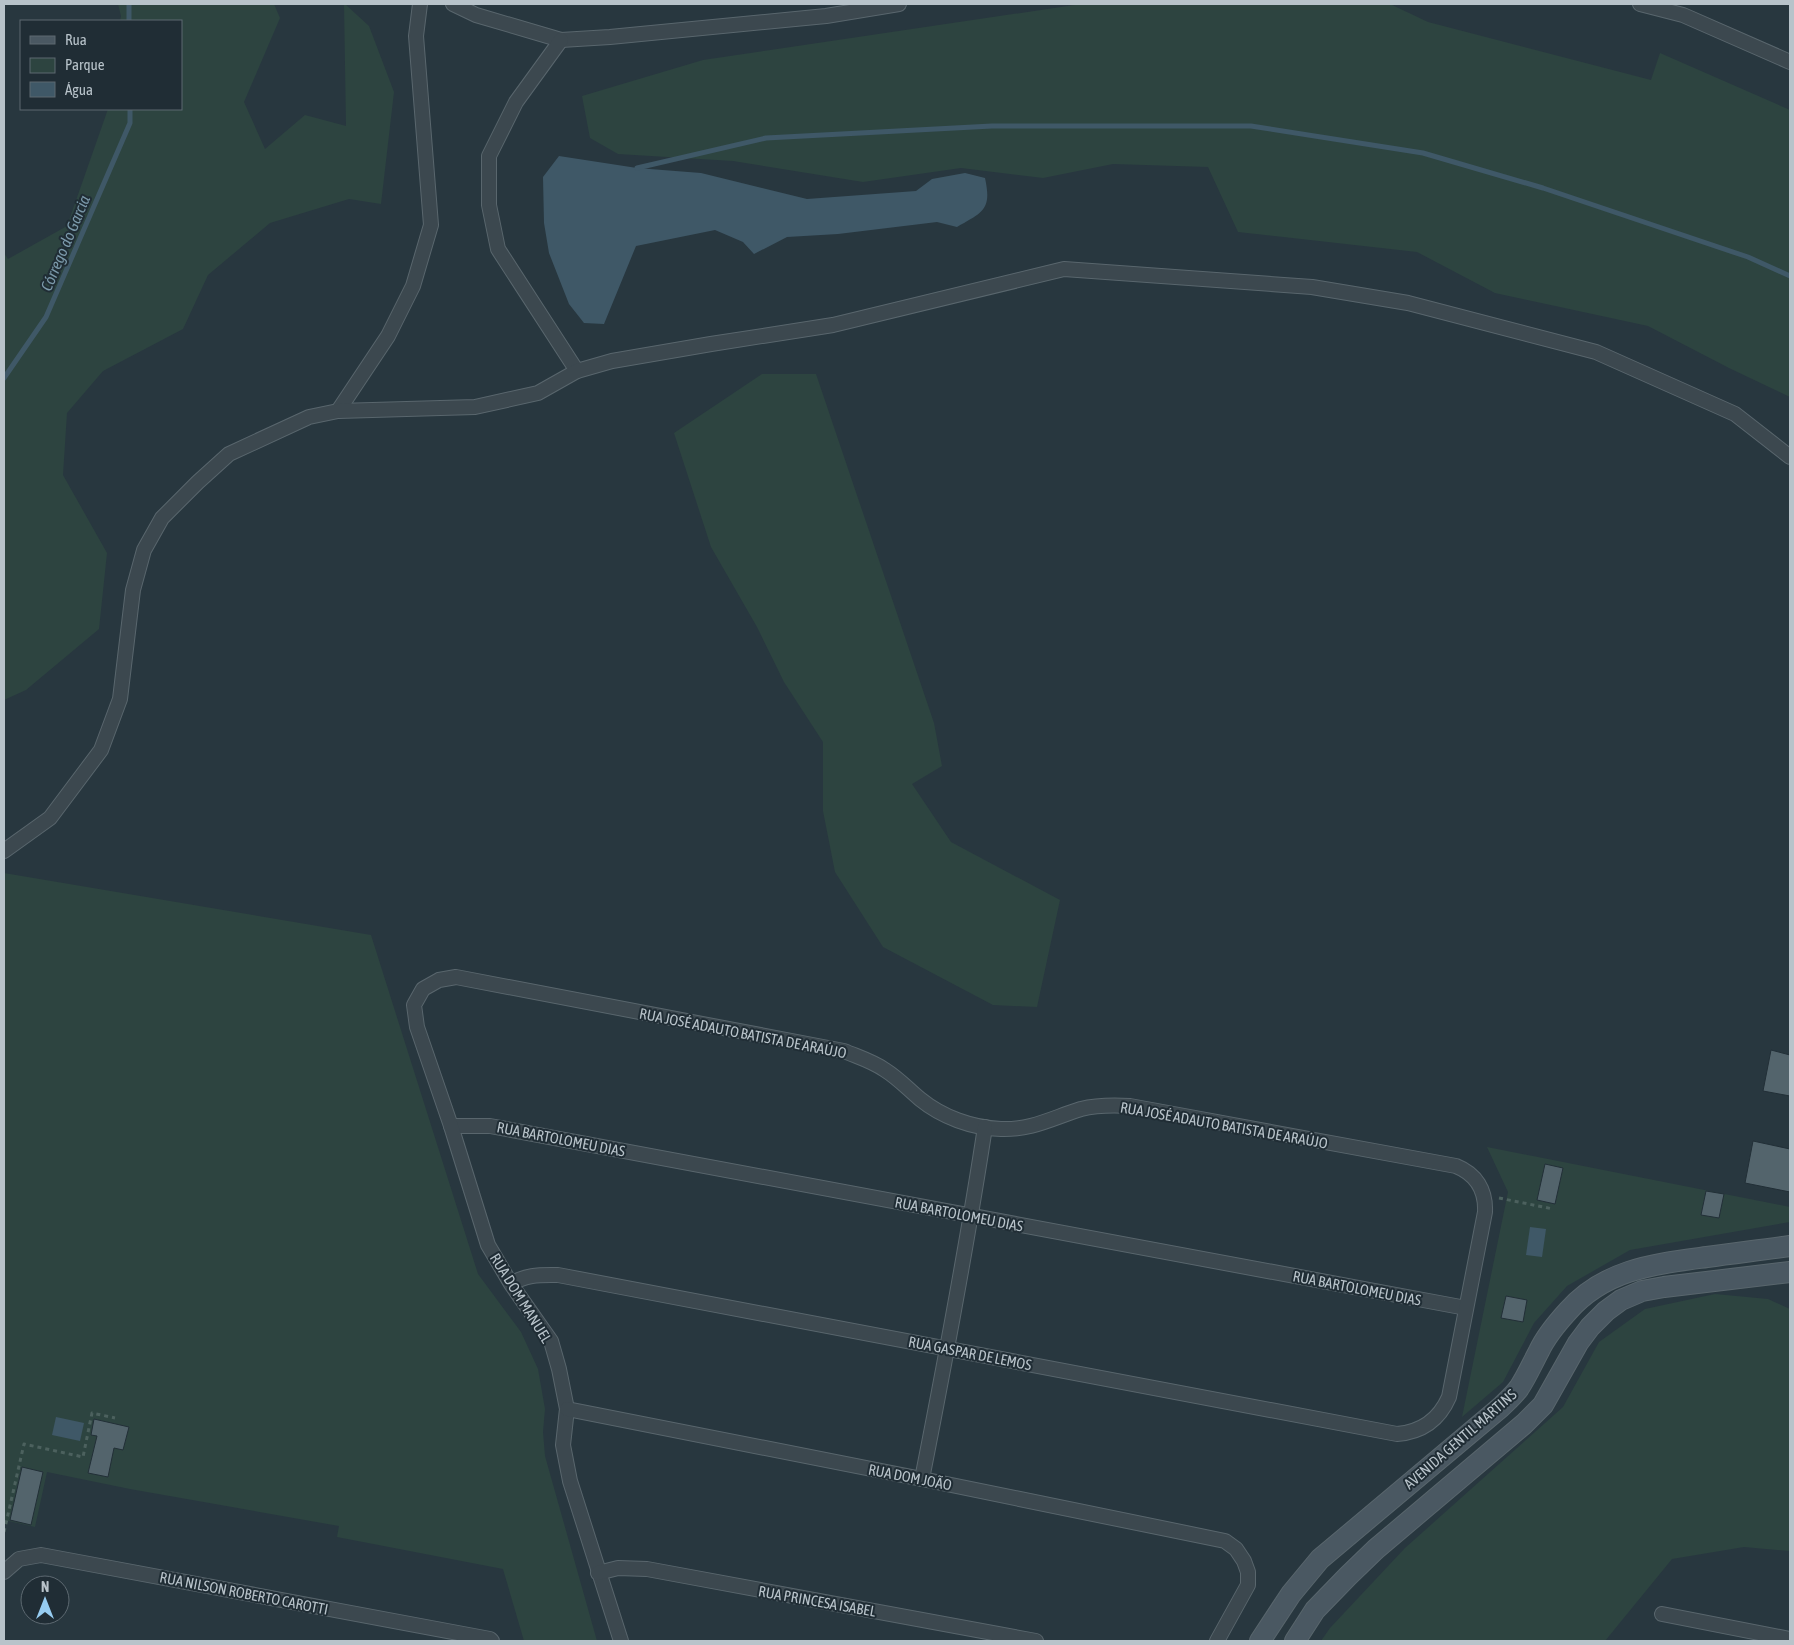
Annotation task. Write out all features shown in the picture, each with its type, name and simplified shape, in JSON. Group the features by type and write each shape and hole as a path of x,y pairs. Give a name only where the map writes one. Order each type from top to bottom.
{"main road":[{"name":"AVENIDA GENTIL MARTINS","path":"1260,1641 1291,1594 1320,1559 1501,1407 1518,1390 1552,1329 1569,1309 1588,1292 1610,1279 1635,1269 1660,1263 1790,1246"},
{"name":"AVENIDA GENTIL MARTINS","path":"1295,1641 1315,1610 1348,1576 1543,1405 1578,1343 1590,1326 1606,1311 1621,1300 1642,1291 1790,1272"}],"street":[{"path":"338,411 388,336 413,286 431,225 416,36 420,4"},
{"path":"453,4 476,15 561,40 610,37 829,10 899,4"},
{"path":"1640,4 1683,15 1790,62"},
{"path":"561,40 516,102 489,156 489,205 498,249 577,371"},
{"path":"4,851 50,818 101,750 120,699 133,590 144,550 162,518 229,454 309,417 338,411 475,407 538,393 577,371 635,357 833,325 1064,269 1312,287 1408,303 1596,352 1735,414 1790,457"},
{"name":"RUA JOSÉ ADAUTO BATISTA DE ARAÚJO","path":"423,988 439,980 456,977 844,1051 886,1070 904,1083 920,1099 938,1111 958,1120 985,1127 1002,1129 1024,1128 1046,1123 1090,1108 1114,1105 1130,1106 1456,1166 1472,1176 1482,1191"},
{"name":"RUA DOM MANUEL","path":"423,988 414,1005 417,1027 451,1126 488,1245 511,1284 550,1341 567,1409 563,1445 570,1481 621,1641"},
{"name":"RUA BARTOLOMEU DIAS","path":"451,1126 490,1126 1466,1308"},
{"path":"922,1479 948,1348 985,1127"},
{"path":"1466,1308 1485,1212 1482,1191"},
{"name":"RUA GASPAR DE LEMOS","path":"511,1284 522,1277 558,1275 1397,1434 1414,1432 1429,1424 1441,1412 1448,1397 1466,1308"},
{"name":"RUA DOM JOÃO","path":"567,1409 1225,1541 1236,1549 1244,1561 1248,1572 1248,1585 1217,1641"},
{"name":"RUA NILSON ROBERTO CAROTTI","path":"4,1572 19,1559 42,1555 491,1640"},
{"name":"RUA PRINCESA ISABEL","path":"598,1573 618,1568 648,1569 1036,1641"},
{"path":"1662,1614 1790,1638"}],"path":[{"path":"1482,1191 1553,1209"},
{"path":"4,1532 24,1444 83,1457 92,1413 114,1418"}],"green space":[{"path":"118,4 274,4 280,18 244,102 265,149 305,115 346,126 345,4 369,26 394,92 381,204 349,199 270,223 208,275 183,329 103,371 67,413 63,475 107,553 99,629 26,690 4,700 4,253 8,259 67,226 108,110 182,110 182,20 120,20"},
{"path":"1081,4 1390,4 1428,22 1651,80 1660,53 1790,110 1790,397 1648,326 1495,293 1417,252 1238,232 1208,167 1113,164 1043,178 961,168 863,182 733,161 618,154 590,138 582,96 703,60"},
{"path":"762,374 816,374 934,723 942,766 912,784 951,842 1060,900 1037,1007 993,1005 883,947 835,872 823,811 823,742 784,682 757,627 711,547 674,433"},
{"path":"4,873 371,935 478,1274 521,1332 538,1369 545,1409 543,1432 545,1456 597,1641 524,1641 503,1569 337,1537 339,1526 130,1489 47,1472 35,1527 4,1520"},
{"path":"1487,1147 1790,1207 1790,1222 1630,1250 1567,1286 1534,1323 1503,1382 1462,1417 1508,1192"},
{"path":"1715,1294 1768,1299 1790,1309 1790,1551 1744,1547 1672,1559 1605,1641 1321,1641 1330,1628 1405,1548 1563,1407 1599,1342 1645,1309"}],"water":[{"path":"559,156 637,168 701,173 807,199 916,191 932,179 965,173 985,178 987,197 986,204 979,213 957,227 937,222 838,234 787,237 754,254 743,242 715,230 636,246 604,324 584,323 569,304 549,253 544,223 543,177"},
{"path":"1530,1227 1546,1229 1542,1257 1526,1255"},
{"path":"56,1417 84,1423 80,1441 52,1435"}],"building":[{"path":"1771,1050 1790,1055 1790,1096 1763,1091"},
{"path":"1753,1141 1790,1149 1790,1192 1745,1183"},
{"path":"1545,1164 1563,1168 1555,1204 1537,1200"},
{"path":"1706,1191 1724,1194 1719,1218 1701,1215"},
{"path":"1506,1296 1527,1300 1523,1322 1501,1318"},
{"path":"94,1419 129,1427 123,1450 114,1448 108,1477 88,1473 97,1436 91,1435"},
{"path":"22,1467 43,1472 31,1525 10,1520"}],"waterway":[{"name":"Córrego do Garcia","path":"129,4 129,20"},
{"name":"Córrego do Garcia","path":"4,378 46,317 130,123 130,110"},
{"path":"637,168 766,138 992,126 1251,126 1423,153 1543,188 1748,257 1790,276"}]}
